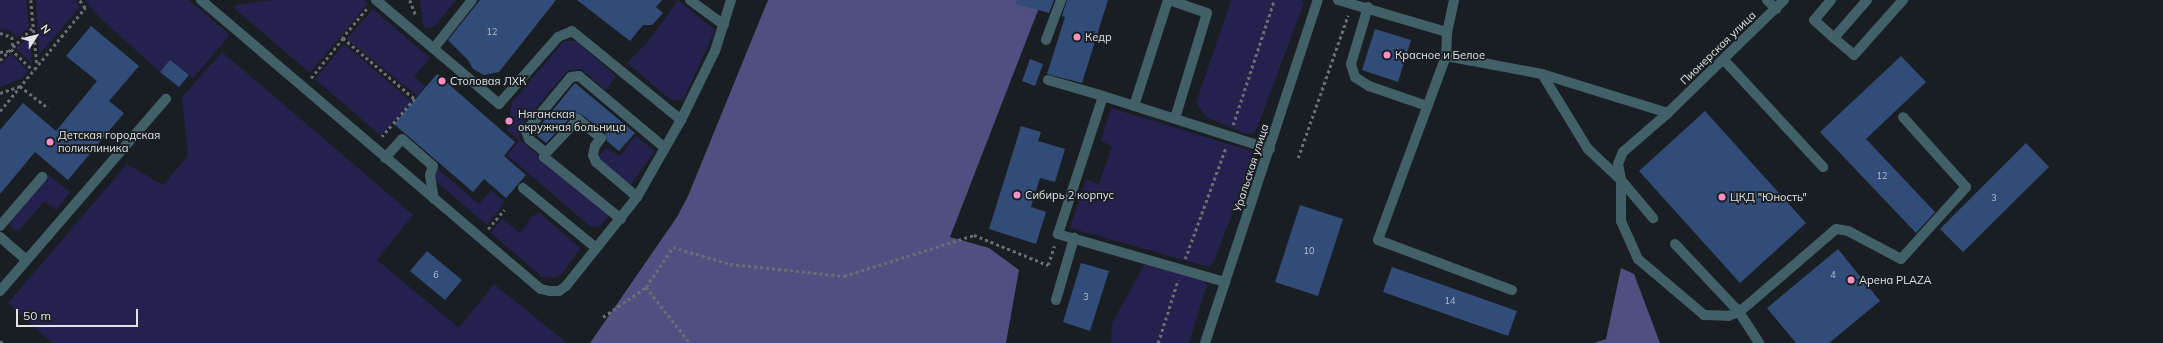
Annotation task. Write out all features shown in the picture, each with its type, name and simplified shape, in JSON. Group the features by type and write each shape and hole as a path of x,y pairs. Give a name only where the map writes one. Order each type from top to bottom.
{"street":[{"path":"200,0 541,289 550,291 559,291 566,286 621,219 637,197 681,120 715,51 731,0"},
{"path":"434,48 472,0"},
{"path":"690,0 724,25"},
{"path":"1046,40 1061,0"},
{"path":"1134,106 1169,0 1207,13 1175,118"},
{"name":"Уральская улица","path":"1205,343 1318,0"},
{"path":"1338,0 1368,7 1447,32"},
{"path":"1454,0 1447,32 1446,56 1378,240 1512,290"},
{"path":"1767,0 1776,8"},
{"name":"Пионерская улица","path":"1739,312 1728,316 1704,315 1638,259 1621,221 1621,180 1618,164 1623,152 1668,113 1784,0"},
{"path":"1831,0 1814,20 1854,56 1903,0"},
{"path":"1834,38 1866,0"},
{"path":"373,3 434,48 499,104 558,37 572,31 681,120"},
{"path":"1368,7 1351,64 1355,77 1370,86 1427,106"},
{"path":"1446,56 1542,74 1668,113"},
{"path":"1724,60 1823,167"},
{"path":"1542,74 1588,149 1621,180 1653,218"},
{"path":"546,152 529,139 526,131 571,77 579,76 665,148"},
{"path":"1048,80 1175,118 1270,149"},
{"path":"1103,96 1058,234 1225,282"},
{"path":"0,291 166,98"},
{"path":"1739,312 1836,229 1848,231 1901,259 1966,187 1903,117"},
{"path":"621,219 544,157 546,152 578,119 601,138 595,146 593,155 596,162 637,197"},
{"path":"385,158 402,139 433,166 430,175 434,199"},
{"path":"0,226 42,177"},
{"path":"523,188 596,248"},
{"path":"0,238 26,260"},
{"path":"1056,300 1074,238"},
{"path":"1675,244 1739,312 1759,343"}],"path":[{"path":"31,0 37,66"},
{"path":"0,111 85,8 79,0"},
{"path":"410,0 417,18"},
{"path":"1158,343 1181,270 1230,136 1274,0"},
{"path":"310,80 373,3"},
{"path":"1298,158 1352,4"},
{"path":"0,60 33,27"},
{"path":"0,33 12,36 14,43 11,49 0,52"},
{"path":"343,38 415,99 379,141"},
{"path":"11,49 33,70"},
{"path":"304,75 316,85"},
{"path":"0,93 20,86"},
{"path":"20,86 48,108"},
{"path":"486,231 504,210"},
{"path":"603,317 646,286 673,247 730,264 844,276 974,235 1048,265 1058,234"},
{"path":"646,286 690,343"},
{"path":"0,340 3,343"}],"shaded area":[{"path":"0,0 26,0 29,27 17,38 11,31 0,29"},
{"path":"36,0 75,0 80,7 39,55"},
{"path":"85,0 189,0 230,35 193,78 170,60 160,72 100,18"},
{"path":"273,0 364,0 368,3 310,73 234,8 236,5"},
{"path":"420,0 456,0 434,27 429,28 423,26"},
{"path":"678,0 715,30 683,100 671,100 627,63 648,42"},
{"path":"768,0 1042,0 950,237 989,248 1019,270 1006,343 590,343 677,217 688,196"},
{"path":"1231,0 1302,0 1304,3 1257,128 1253,133 1246,134 1206,117 1196,103"},
{"path":"373,9 430,58 414,77 425,86 417,96 347,39"},
{"path":"29,36 31,37 32,64 16,48"},
{"path":"564,41 576,41 616,76 606,90 581,69 568,70 520,127 519,139 610,214 600,226 591,227 507,155 519,141 507,130 512,102"},
{"path":"344,44 412,102 381,136 315,79"},
{"path":"222,52 413,215 377,260 459,328 494,284 567,343 52,343 8,303 127,164 163,185 188,156 182,97"},
{"path":"11,54 28,71 21,79 0,87 0,64"},
{"path":"1111,108 1251,151 1253,160 1214,261 1209,267 1070,228 1086,179 1099,184 1112,146 1101,141"},
{"path":"636,136 655,151 629,187 596,160 606,148 620,156"},
{"path":"435,167 479,204 491,190 505,202 487,225 433,179"},
{"path":"48,175 70,192 56,210 44,201 19,231 13,229 9,224"},
{"path":"540,213 580,248 561,275 552,278 542,277 491,233 502,218 520,233 532,216"},
{"path":"1145,264 1202,278 1207,285 1189,343 1111,343 1112,323"},
{"path":"1621,268 1634,274 1660,343 1594,343 1606,339"}],"building":[{"path":"480,0 556,0 499,72 484,75 473,69 468,60 448,40"},
{"path":"577,0 662,0 656,7 663,13 652,25 643,25 630,41"},
{"path":"1017,0 1054,0 1049,13 1016,4"},
{"name":"Кедр","path":"1067,0 1108,0 1082,83 1047,74 1065,17 1062,16"},
{"name":"Детская городская поликлиника","path":"91,26 139,66 109,101 124,113 68,180 35,152 0,194 0,130 23,103 56,131 97,81 66,56"},
{"name":"Красное и Белое","path":"1375,29 1411,40 1398,82 1362,70"},
{"path":"1901,56 1926,82 1866,139 1935,212 1916,233 1820,132"},
{"path":"1030,59 1043,64 1035,86 1022,81"},
{"path":"170,60 189,75 179,87 160,72"},
{"path":"437,74 515,142 504,156 526,175 506,198 484,179 473,192 394,124"},
{"path":"575,83 635,133 619,151 607,141 605,133 580,113 573,115 546,143 534,133"},
{"name":"ЦКД \"Юность\"","path":"1705,111 1806,223 1740,283 1639,171"},
{"name":"Сибирь 2 корпус","path":"1021,126 1041,132 1038,141 1065,149 1055,182 1040,178 1031,207 1046,212 1036,244 989,229"},
{"path":"2026,143 2049,167 1963,252 1940,229"},
{"path":"1300,205 1343,219 1318,296 1275,282"},
{"path":"1838,249 1880,301 1829,343 1796,343 1767,308"},
{"path":"427,251 462,280 445,300 410,271"},
{"path":"1081,263 1109,271 1090,331 1063,322"},
{"path":"1392,267 1517,311 1508,336 1383,292"}],"place":[{"name":"Кедр","path":"1077,37"},
{"name":"Красное и Белое","path":"1387,55"},
{"name":"Столовая ЛХК","path":"442,81"},
{"name":"Няганская окружная больница","path":"509,121"},
{"name":"Детская городская поликлиника","path":"50,142"},
{"name":"Сибирь 2 корпус","path":"1017,195"},
{"name":"ЦКД \"Юность\"","path":"1722,197"},
{"name":"Арена PLAZA","path":"1851,280"}]}
